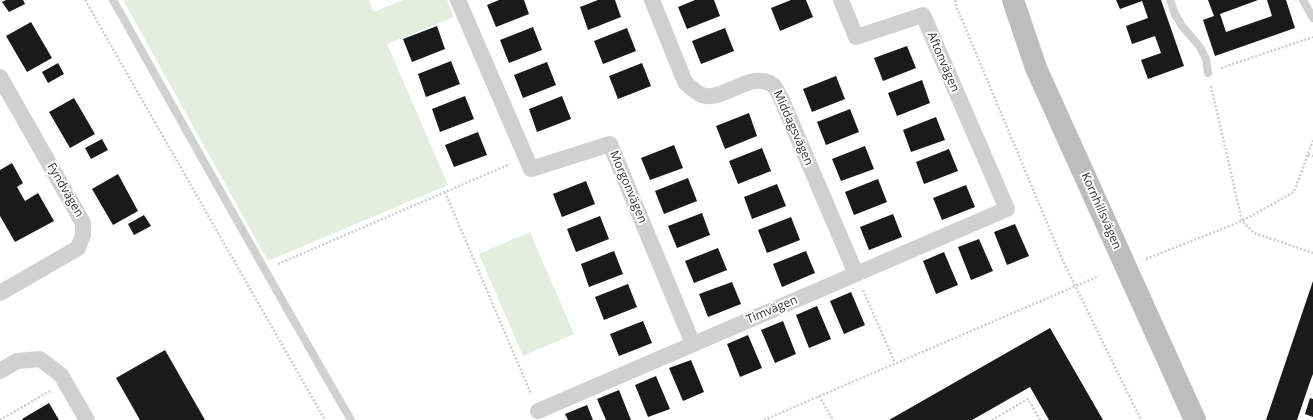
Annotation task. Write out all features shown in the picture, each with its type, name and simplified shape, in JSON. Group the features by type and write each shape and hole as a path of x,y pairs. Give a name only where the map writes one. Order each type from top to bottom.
{"street":[{"name":"Middagsvägen","path":"652,0 685,82 694,90 703,96 716,95 753,81 765,82 773,86 781,98 856,274"},
{"name":"Aftonvägen","path":"841,0 856,37 923,15 1007,209"},
{"name":"Kornhillsvägen","path":"1013,0 1036,68 1195,420"},
{"name":"Morgonvägen","path":"460,1 531,169 610,144 693,344"},
{"name":"Fyndvägen","path":"0,77 83,223 84,235 78,248 0,293"},
{"name":"Timvägen","path":"538,411 1007,209"},
{"path":"0,371 17,361 40,359 61,375 87,420"}],"lane":[{"path":"113,0 292,319 351,420"},
{"path":"1170,0 1175,14 1182,26 1200,46 1206,59 1208,73"},
{"path":"1303,0 1313,18"}],"path":[{"path":"85,0 325,420"},
{"path":"955,0 956,8 1062,261 1076,286 1141,420"},
{"path":"1313,37 1208,73 1242,221 1254,233 1313,253"},
{"path":"1140,261 1242,221 1294,192 1313,140"},
{"path":"1308,155 1313,156"},
{"path":"244,279 525,157"},
{"path":"445,192 538,411"},
{"path":"856,274 895,363"},
{"path":"764,420 1099,276"},
{"path":"0,420 65,382"},
{"path":"819,396 833,420"},
{"path":"992,420 1028,399 1040,420"}],"shaded area":[{"path":"123,0 369,0 374,12 403,0 447,0 454,17 387,44 448,185 268,261"},
{"path":"530,232 574,334 523,356 479,254"}],"building":[{"path":"6,0 23,0 25,4 9,12 2,2"},
{"path":"499,0 524,0 529,14 496,27 487,5"},
{"path":"598,0 615,0 621,17 588,30 580,7"},
{"path":"695,0 714,0 720,16 687,29 678,7"},
{"path":"791,0 806,0 813,17 780,31 771,8"},
{"path":"1116,0 1161,0 1184,66 1148,79 1141,60 1161,53 1155,36 1132,44 1126,26 1148,18 1142,1 1120,9"},
{"path":"1208,0 1258,0 1220,14 1226,32 1272,16 1267,0 1286,0 1295,28 1215,56 1203,20 1214,16"},
{"path":"31,22 52,58 27,72 6,36"},
{"path":"437,26 445,49 412,62 403,39"},
{"path":"533,27 542,50 509,63 500,40"},
{"path":"627,28 636,51 603,64 594,41"},
{"path":"725,28 734,51 701,64 692,41"},
{"path":"907,46 916,68 883,81 874,58"},
{"path":"451,61 460,84 426,97 418,74"},
{"path":"547,62 556,85 523,98 514,75"},
{"path":"58,63 64,74 48,83 42,72"},
{"path":"642,63 651,86 618,99 609,76"},
{"path":"836,76 845,99 812,112 803,89"},
{"path":"922,80 930,103 897,116 888,93"},
{"path":"465,96 474,119 440,132 432,109"},
{"path":"562,96 571,119 537,132 529,109"},
{"path":"74,98 95,134 70,148 49,112"},
{"path":"850,109 859,132 826,145 817,122"},
{"path":"749,113 757,136 725,149 716,126"},
{"path":"936,117 945,140 911,152 903,130"},
{"path":"478,132 487,155 454,167 445,145"},
{"path":"102,139 108,150 91,159 85,148"},
{"path":"674,145 683,168 650,180 641,158"},
{"path":"865,146 874,169 841,181 832,159"},
{"path":"762,148 771,171 738,184 729,161"},
{"path":"949,149 958,171 924,184 916,162"},
{"path":"12,163 23,183 17,187 25,201 38,193 54,221 15,242 0,216 0,170"},
{"path":"118,174 138,211 113,225 92,189"},
{"path":"688,178 697,201 664,214 655,191"},
{"path":"878,179 887,202 854,215 845,192"},
{"path":"586,181 595,204 562,217 553,194"},
{"path":"777,184 786,206 752,219 744,197"},
{"path":"966,185 975,207 942,220 933,198"},
{"path":"702,213 710,235 677,248 668,226"},
{"path":"893,214 902,237 869,250 860,227"},
{"path":"144,215 151,226 134,235 128,224"},
{"path":"600,216 609,239 576,252 567,229"},
{"path":"791,217 800,240 767,253 758,230"},
{"path":"1015,224 1029,256 1007,265 994,232"},
{"path":"979,239 993,271 971,280 958,247"},
{"path":"718,248 727,270 694,283 685,261"},
{"path":"614,251 623,274 589,287 581,264"},
{"path":"806,251 815,273 782,287 773,264"},
{"path":"944,252 958,285 936,294 923,261"},
{"path":"1313,281 1313,374 1297,420 1266,420"},
{"path":"732,282 741,304 708,317 699,294"},
{"path":"628,284 637,307 604,320 595,297"},
{"path":"851,292 865,325 844,334 830,301"},
{"path":"817,306 831,339 809,348 796,315"},
{"path":"643,321 652,343 619,356 610,334"},
{"path":"783,321 796,354 775,363 761,330"},
{"path":"1050,328 1103,420 1049,420 1030,387 972,420 889,420"},
{"path":"748,335 762,368 740,377 727,344"},
{"path":"165,350 205,420 140,420 116,378"},
{"path":"691,360 704,392 683,401 669,368"},
{"path":"656,376 670,409 648,417 635,385"},
{"path":"619,390 631,420 606,420 597,399"},
{"path":"1310,398 1313,399 1313,417 1305,414"},
{"path":"49,403 59,420 22,419"},
{"path":"587,405 593,420 568,420 565,414"}]}
